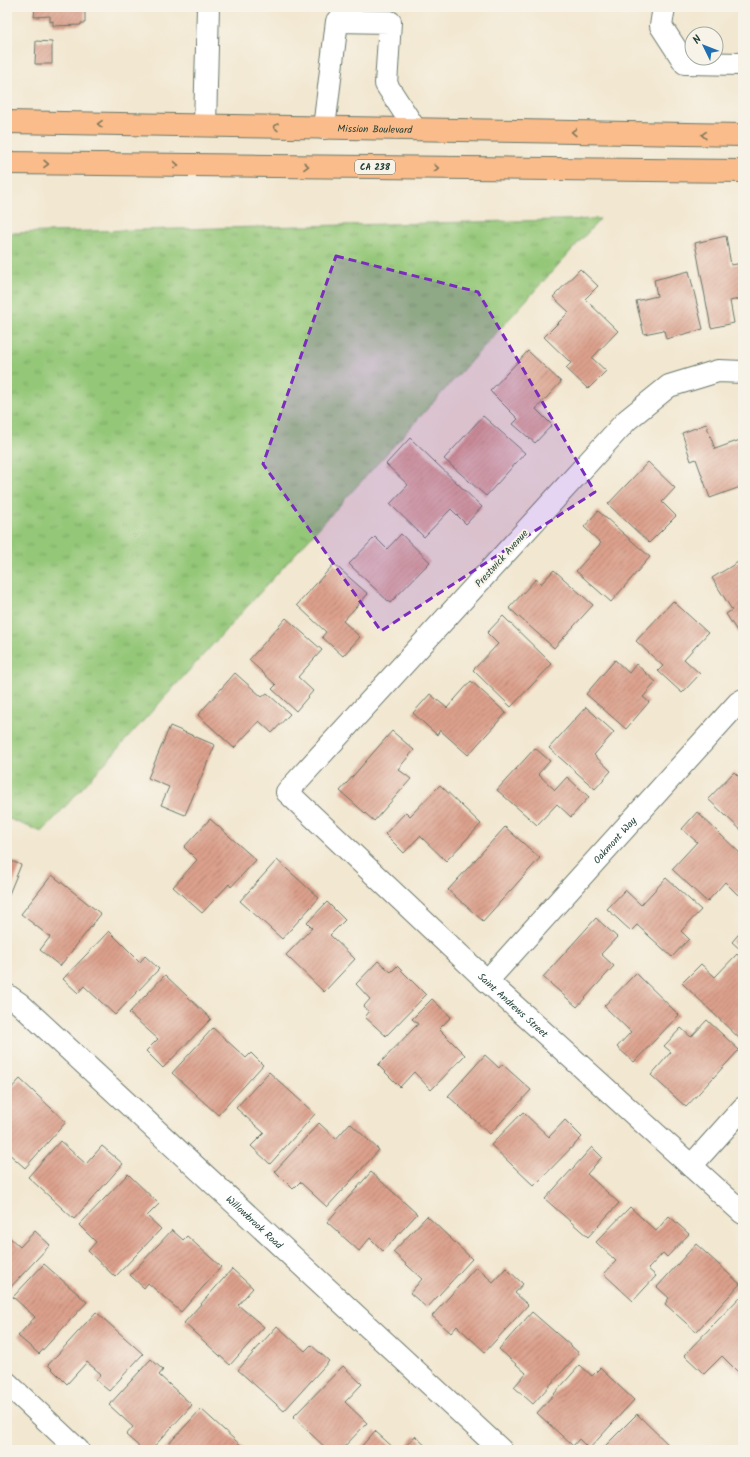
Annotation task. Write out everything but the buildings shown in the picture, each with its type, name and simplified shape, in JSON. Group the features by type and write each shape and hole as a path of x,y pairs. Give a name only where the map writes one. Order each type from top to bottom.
{"main road":[{"name":"Mission Boulevard","path":"7,122 743,135"},
{"name":"CA 238","path":"7,163 743,171"}],"street":[{"path":"205,125 208,7"},
{"path":"664,7 661,26 685,64 743,64"},
{"path":"324,128 337,14 390,22 386,84 415,129"},
{"name":"Prestwick Avenue","path":"288,792 627,420 669,386 718,371 743,372"},
{"name":"Oakmont Way","path":"487,981 738,702 743,700"},
{"name":"Saint Andrews Street","path":"288,792 487,981 743,1213"},
{"name":"Willowbrook Road","path":"7,995 20,1004 501,1450"},
{"path":"691,1166 743,1108"},
{"path":"11,1394 78,1450"}],"highlighted area":[{"path":"336,256 478,292 595,492 381,631 263,464"}],"green space":[{"path":"600,219 42,832 7,818 7,233"}]}
